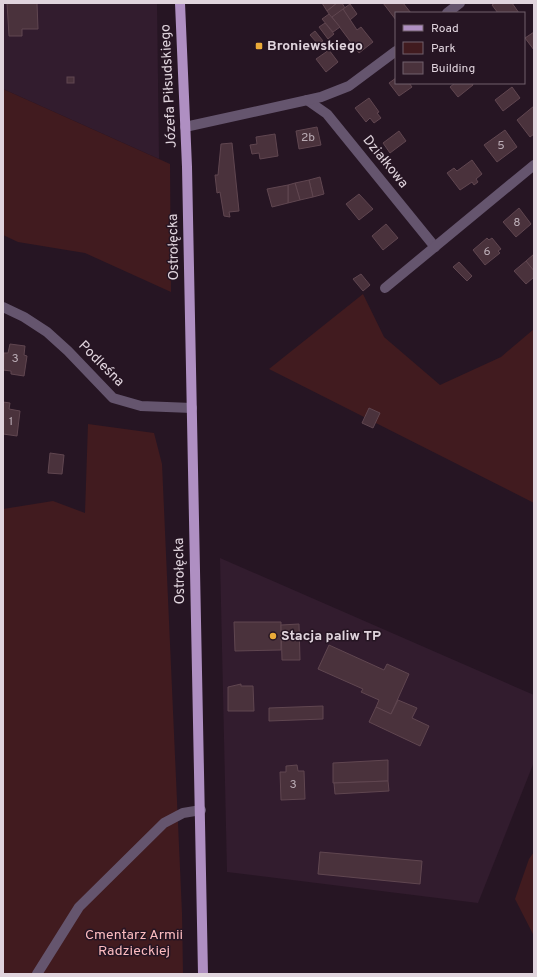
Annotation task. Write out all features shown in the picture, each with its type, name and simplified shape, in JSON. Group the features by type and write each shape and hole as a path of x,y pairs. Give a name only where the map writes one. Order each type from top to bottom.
{"main road":[{"name":"Józefa Piłsudskiego","path":"180,3 187,167"},
{"name":"Ostrołęcka","path":"187,167 196,673 201,810 203,974"}],"street":[{"path":"448,12 460,3"},
{"path":"185,126 308,100 341,90 395,52"},
{"name":"Działkowa","path":"308,100 328,114 435,247"},
{"path":"385,288 534,165"},
{"name":"Podleśna","path":"3,307 24,317 47,332 68,351 113,398 141,406 192,408"},
{"path":"37,974 79,907 164,823 183,813 201,810"}],"shaded area":[{"path":"3,3 157,3 159,159 3,89"},
{"path":"220,558 534,695 534,762 478,903 227,872"}],"green space":[{"path":"3,89 170,164 171,292 85,253 18,242 3,235"},
{"path":"363,294 384,337 440,385 501,357 534,329 534,503 269,369"},
{"name":"Cmentarz Armii Radzieckiej","path":"88,424 154,433 162,464 182,913 183,974 3,974 3,509 53,501 85,513"},
{"path":"534,852 534,936 515,899 529,859"}],"building":[{"path":"7,3 37,3 38,29 22,29 22,36 9,36"},
{"path":"322,3 337,3 327,11"},
{"path":"337,3 342,3 345,8 332,18 327,11"},
{"path":"383,3 403,3 410,12 395,12 395,19"},
{"path":"495,3 512,3 518,12 497,12 492,5"},
{"path":"350,4 357,14 350,20 343,9"},
{"path":"343,9 357,30 361,27 373,42 359,53 332,17"},
{"path":"329,14 340,27 333,32 322,19"},
{"path":"325,23 334,34 328,39 319,27"},
{"path":"315,31 323,41 318,44 310,35"},
{"path":"534,32 534,50 525,38"},
{"path":"329,50 338,62 326,72 316,59"},
{"path":"67,77 74,77 74,83 67,83"},
{"path":"395,79 395,84 410,84 412,87 399,96 389,83"},
{"path":"454,84 473,85 458,97 450,87"},
{"path":"512,87 520,98 503,111 495,100"},
{"path":"369,98 379,112 377,113 381,118 374,123 370,118 366,122 355,108"},
{"path":"534,106 534,134 530,137 517,120"},
{"path":"317,127 321,145 299,149 296,131"},
{"path":"505,130 517,147 497,162 484,145"},
{"path":"399,131 406,141 390,153 383,143"},
{"path":"275,134 278,156 260,159 259,153 252,154 250,145 257,144 256,137"},
{"path":"232,143 239,211 229,212 230,217 224,216 220,192 217,193 215,175 218,175 221,144"},
{"path":"472,160 482,174 476,179 478,182 474,185 472,182 460,190 447,173 454,168 457,171"},
{"path":"320,177 324,194 313,197 309,180"},
{"path":"309,180 313,197 300,200 295,183"},
{"path":"295,183 300,200 288,203 288,185"},
{"path":"288,185 288,203 272,207 267,189"},
{"path":"359,194 373,209 359,220 346,204"},
{"path":"519,208 531,224 516,237 503,222"},
{"path":"386,224 398,238 383,250 372,236"},
{"path":"487,238 489,240 492,238 501,249 498,251 500,253 485,265 473,250"},
{"path":"534,254 534,271 526,261"},
{"path":"526,261 534,271 534,277 526,284 514,271"},
{"path":"459,262 472,276 467,281 453,267"},
{"path":"361,274 370,285 363,291 353,279"},
{"path":"10,344 25,346 24,355 27,356 24,376 11,374 11,371 3,370 4,353 8,353"},
{"path":"3,402 10,403 9,409 20,411 17,436 3,434"},
{"path":"369,408 380,413 373,428 362,423"},
{"path":"50,453 64,455 62,474 48,473"},
{"path":"234,622 281,622 281,650 235,651"},
{"path":"299,624 300,660 282,660 281,625"},
{"path":"329,645 384,670 387,664 409,674 391,714 376,707 379,700 361,692 363,689 318,669"},
{"path":"241,684 241,686 253,686 254,711 228,711 228,687"},
{"path":"398,700 417,708 412,718 429,726 420,746 369,722 376,707 391,714"},
{"path":"323,706 323,719 269,721 269,708"},
{"path":"388,760 388,781 333,783 333,763"},
{"path":"297,765 298,771 304,771 305,799 281,800 280,772 286,772 286,766"},
{"path":"388,781 389,791 335,794 334,783"},
{"path":"320,852 422,861 420,884 318,874"}],"place":[{"name":"Broniewskiego","path":"259,46"},
{"name":"Stacja paliw TP","path":"273,636"}]}
